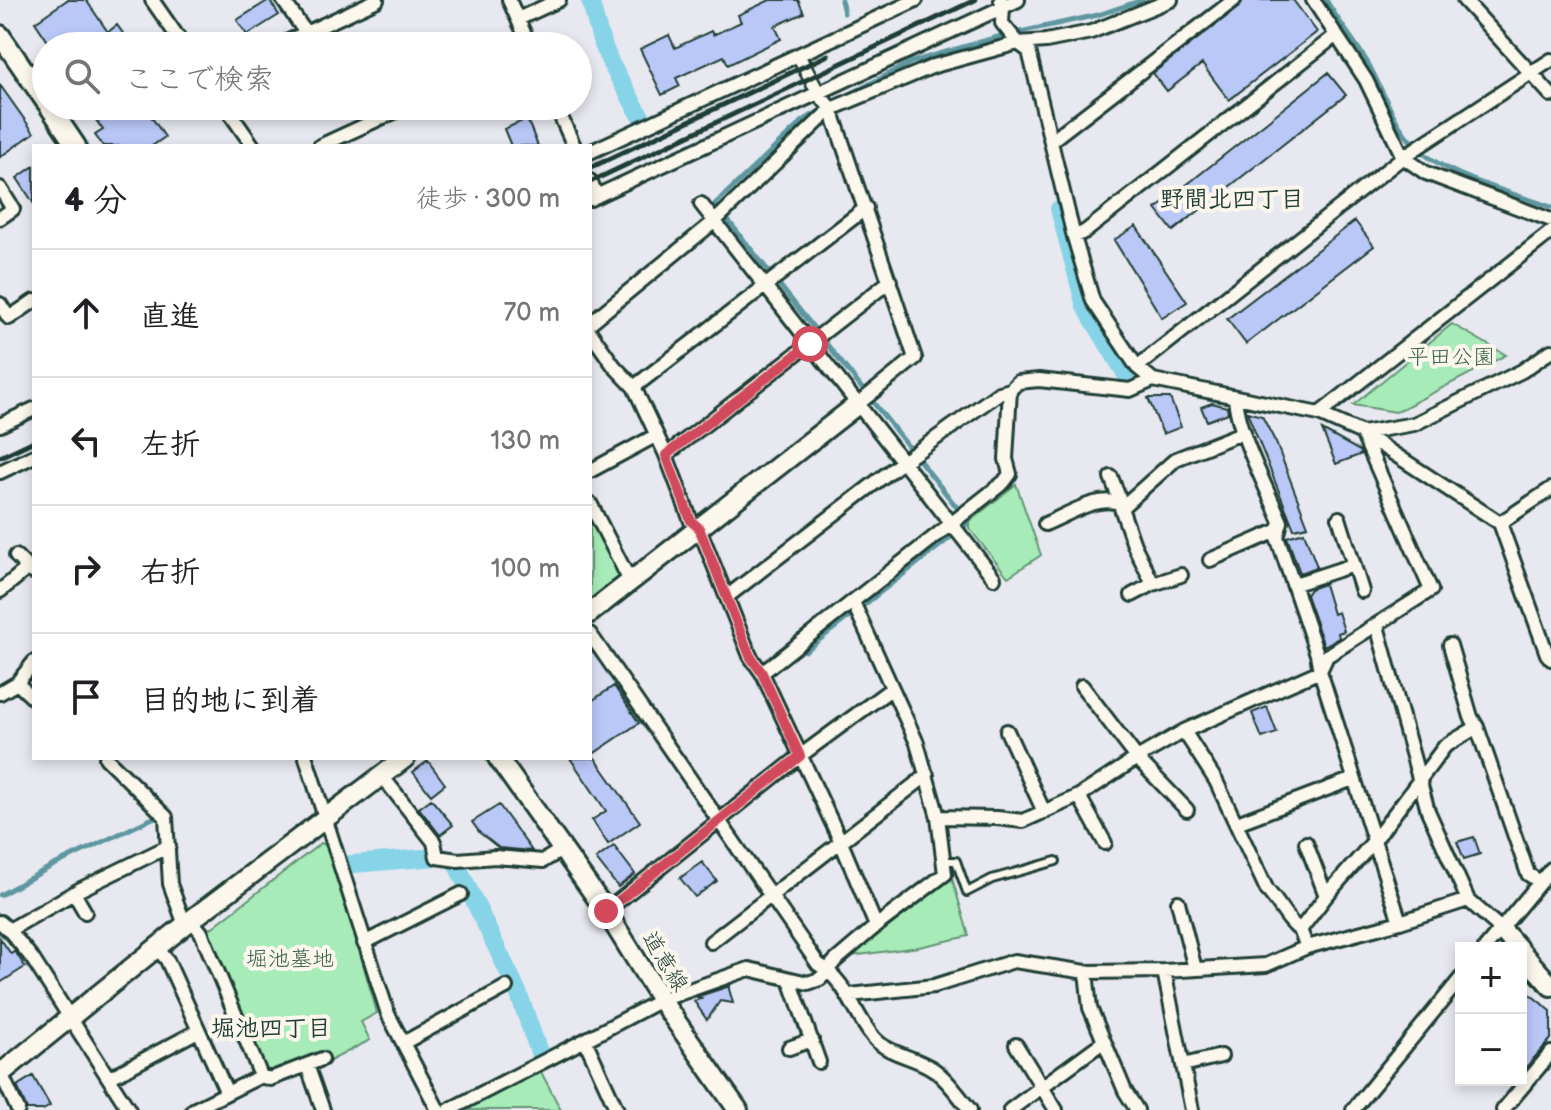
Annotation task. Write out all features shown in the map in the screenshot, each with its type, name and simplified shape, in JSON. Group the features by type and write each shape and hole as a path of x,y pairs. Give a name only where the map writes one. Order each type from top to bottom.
{"street":[{"path":"152,0 174,32"},
{"path":"283,0 305,32"},
{"path":"308,32 377,0"},
{"path":"509,0 524,32"},
{"path":"518,19 559,0"},
{"path":"880,0 885,14"},
{"path":"592,151 916,0"},
{"path":"594,197 819,94 1002,3 1018,0"},
{"path":"592,321 715,221 831,109 1012,36 1046,41 1091,32 1171,0"},
{"path":"1052,140 1234,0"},
{"path":"1313,0 1366,80 1403,157 1426,173 1551,220"},
{"path":"1464,0 1551,95"},
{"path":"1002,3 1002,23 1029,51 1074,237 1093,301 1137,367 1153,380 1319,414 1362,433 1500,523 1550,655"},
{"path":"0,35 32,82"},
{"path":"1074,237 1086,231 1335,36"},
{"path":"592,611 915,358 831,109 819,94 798,55"},
{"path":"1137,367 1403,157 1551,60"},
{"path":"58,120 75,144"},
{"path":"235,120 252,144"},
{"path":"324,144 377,120"},
{"path":"562,120 573,144"},
{"path":"0,188 13,209 0,218"},
{"path":"701,204 994,578"},
{"path":"634,387 866,208"},
{"path":"1319,414 1551,232"},
{"path":"666,455 890,281"},
{"path":"0,304 5,321 32,302"},
{"path":"592,335 614,366 634,387 666,455 691,521 699,528 750,656 762,673 840,840 876,926"},
{"path":"1362,433 1414,424 1522,371 1551,351"},
{"path":"728,596 905,462 1018,382 1039,380 1130,390 1153,380"},
{"path":"762,673 1004,482 1010,474 1006,459 1010,390"},
{"path":"1235,397 1244,432 1281,522 1277,537 1295,584 1353,779 1400,922"},
{"path":"0,425 32,410"},
{"path":"1045,524 1101,501 1122,504 1176,459 1244,432"},
{"path":"938,817 1023,821 1079,796 1184,731 1320,671 1327,656 1431,590 1362,433"},
{"path":"592,470 655,436"},
{"path":"0,472 32,457"},
{"path":"1111,477 1134,545 1153,584"},
{"path":"1500,523 1551,489"},
{"path":"592,507 630,581"},
{"path":"1339,518 1362,591"},
{"path":"1210,560 1279,530"},
{"path":"0,591 31,571 16,556"},
{"path":"1295,584 1353,565"},
{"path":"1132,595 1181,575"},
{"path":"449,1110 661,1000 749,969 808,983 820,979 876,926 945,874 938,817 917,743 853,602"},
{"path":"1377,626 1428,811 1468,900 1513,942"},
{"path":"592,637 818,964 828,970 850,995 874,1038 887,1048 933,1069 970,1110"},
{"path":"1450,645 1471,717 1528,874 1540,882"},
{"path":"0,693 17,683 32,664"},
{"path":"17,683 32,697"},
{"path":"1082,686 1137,758 1187,810"},
{"path":"606,911 800,756 891,689"},
{"path":"1300,930 1374,841 1445,746 1477,727"},
{"path":"1007,731 1044,812"},
{"path":"1184,731 1216,781 1267,890 1280,903 1294,927 1300,930 1307,947"},
{"path":"108,760 166,817 170,884 188,923 201,932 261,1076"},
{"path":"307,760 388,1014 438,1110"},
{"path":"18,1110 0,1073 188,923 402,760"},
{"name":"道意線","path":"499,760 606,911 661,1000 738,1110"},
{"path":"711,942 927,775"},
{"path":"382,776 434,842 437,857 543,861 563,849"},
{"path":"1237,823 1353,779"},
{"path":"1079,796 1105,843"},
{"path":"1306,843 1326,896"},
{"path":"129,1110 32,958 5,926 169,846"},
{"path":"1490,942 1551,869"},
{"path":"74,893 85,912"},
{"path":"364,943 461,894"},
{"path":"850,995 934,986 1014,961 1086,972 1266,965 1307,947 1468,900"},
{"path":"1178,902 1195,969"},
{"path":"31,915 38,928"},
{"path":"157,948 167,960 227,1093"},
{"path":"1527,958 1551,986"},
{"path":"1164,971 1192,1110"},
{"path":"1086,972 1090,1008 1125,1091 1137,1110"},
{"path":"790,980 819,1062"},
{"path":"1353,1110 1455,985"},
{"path":"405,1042 506,987"},
{"path":"109,1078 198,1031"},
{"path":"585,1040 617,1110"},
{"path":"789,1048 812,1040"},
{"path":"1010,1110 1103,1042"},
{"path":"1016,1045 1056,1110"},
{"path":"1507,1108 1551,1053"},
{"path":"1183,1065 1221,1056"},
{"path":"193,1110 261,1076 270,1079 322,1059"},
{"path":"307,1065 323,1110"}],"lane":[{"path":"943,861 956,861 967,892 992,879 1056,861"}],"shaded area":[{"path":"592,651 642,723 596,754 592,749"}],"green space":[{"name":"平田公園","path":"1452,324 1506,355 1396,412 1353,405"},
{"path":"1016,484 1041,555 1008,577 969,528 969,522"},
{"path":"592,518 621,573 619,579 592,599"},
{"name":"堀池墓地","path":"321,843 330,847 377,1013 361,1022 370,1040 326,1063 268,1074 205,933"},
{"path":"952,878 969,936 919,947 851,956"},
{"path":"540,1070 561,1110 461,1110"}],"building":[{"path":"67,0 86,0 108,32 42,32 35,22"},
{"path":"269,0 279,15 252,32 245,32 237,20"},
{"path":"770,0 798,0 804,13 775,26 781,39 728,65 724,56 676,78 680,86 662,95 640,49 669,35 675,48 711,31 713,35 741,22 738,15"},
{"path":"1243,0 1293,0 1317,32 1229,100 1202,64 1167,91 1153,73 1239,7"},
{"path":"117,25 122,32 108,32"},
{"path":"1328,73 1346,95 1173,231 1156,209"},
{"path":"0,85 34,133 0,157"},
{"path":"96,120 153,120 165,137 155,144 102,144 95,135 103,130"},
{"path":"527,120 537,144 510,144 504,129"},
{"path":"32,167 32,201 17,178"},
{"path":"1355,221 1374,246 1246,344 1227,319"},
{"path":"1136,226 1187,302 1162,318 1114,240"},
{"path":"1148,398 1170,398 1181,427 1163,434"},
{"path":"1212,403 1227,407 1228,413 1207,421 1201,407"},
{"path":"1247,412 1262,416 1276,443 1308,526 1294,529"},
{"path":"1322,430 1360,451 1362,454 1336,464"},
{"path":"1304,532 1317,567 1300,573 1287,537"},
{"path":"1324,584 1333,614 1338,612 1344,631 1338,633 1339,638 1324,646 1306,595 1310,589"},
{"path":"614,686 639,723 592,755 592,701"},
{"path":"1267,707 1277,733 1262,738 1252,713"},
{"path":"595,758 640,822 608,844 592,820 606,811 571,760"},
{"path":"428,761 445,784 431,795 413,772"},
{"path":"431,799 453,825 440,835 419,808"},
{"path":"499,805 532,851 499,848 472,822"},
{"path":"1474,837 1480,854 1464,859 1457,842"},
{"path":"614,846 635,874 618,887 596,859"},
{"path":"702,862 717,881 695,897 680,878"},
{"path":"0,938 11,954 15,951 25,967 0,983"},
{"path":"730,986 733,1003 720,1001 707,1020 694,1001 703,998 696,997"},
{"path":"1527,992 1551,1011 1551,1039 1527,1066"},
{"path":"33,1076 50,1106 43,1110 27,1110 17,1086"}],"waterway":[{"path":"590,0 611,64 643,120"},
{"path":"841,0 844,13"},
{"path":"833,103 912,62 1001,36 1098,15 1142,0"},
{"path":"1326,0 1370,67 1401,129 1419,149 1457,173 1551,207"},
{"path":"805,651 965,526 967,520 715,204 804,120 825,108"},
{"path":"1059,209 1085,306 1130,381"},
{"path":"0,895 52,866 153,818"},
{"path":"341,865 437,857"},
{"path":"454,859 518,992 539,1052"},
{"path":"0,932 5,936"}],"railway":[{"path":"592,181 975,0"},
{"path":"592,167 828,55"},
{"path":"0,457 32,442"}],"district":[{"name":"野間北四丁目","path":"1232,199"},
{"name":"堀池四丁目","path":"271,1028"}],"route":[{"path":"606,911 800,756 762,673 750,656 728,596 699,528 691,521 666,455 810,344"}]}
